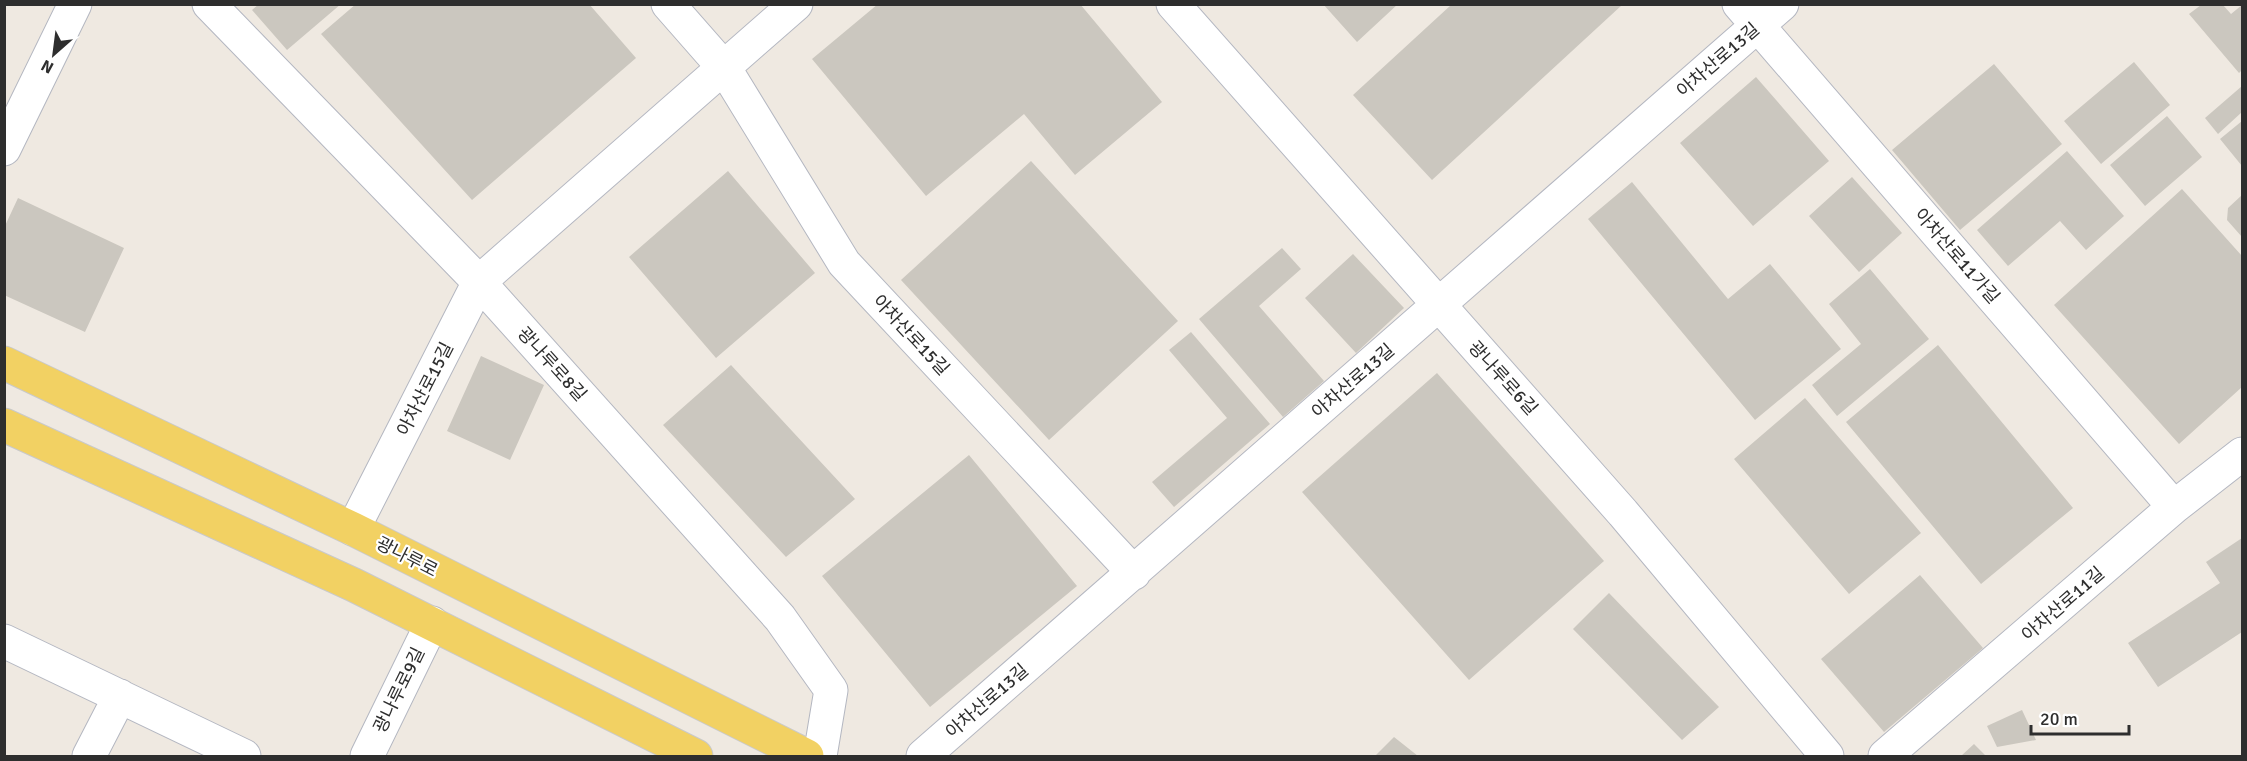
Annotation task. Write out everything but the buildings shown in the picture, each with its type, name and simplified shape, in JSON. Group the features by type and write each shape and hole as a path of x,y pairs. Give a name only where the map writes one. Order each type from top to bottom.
{"main road":[{"name":"광나루로","path":"4,363 353,530 807,756"},
{"path":"4,425 432,623 696,756"}],"street":[{"path":"4,148 75,4"},
{"name":"광나루로8길","path":"209,4 479,282 780,618 831,690 820,756"},
{"name":"아차산로15길","path":"668,4 725,69 844,263 1134,573"},
{"name":"아차산로15길","path":"353,530 479,282 725,69 796,4"},
{"name":"광나루로6길","path":"1173,4 1623,513 1827,756"},
{"name":"아차산로13길","path":"923,756 1438,306 1759,12"},
{"name":"아차산로11가길","path":"1759,12 2174,507"},
{"name":"아차산로11길","path":"1885,756 2174,507 2242,454"},
{"name":"광나루로9길","path":"367,756 432,623"},
{"path":"6,645 120,696 230,754"},
{"path":"89,756 120,696"}]}
